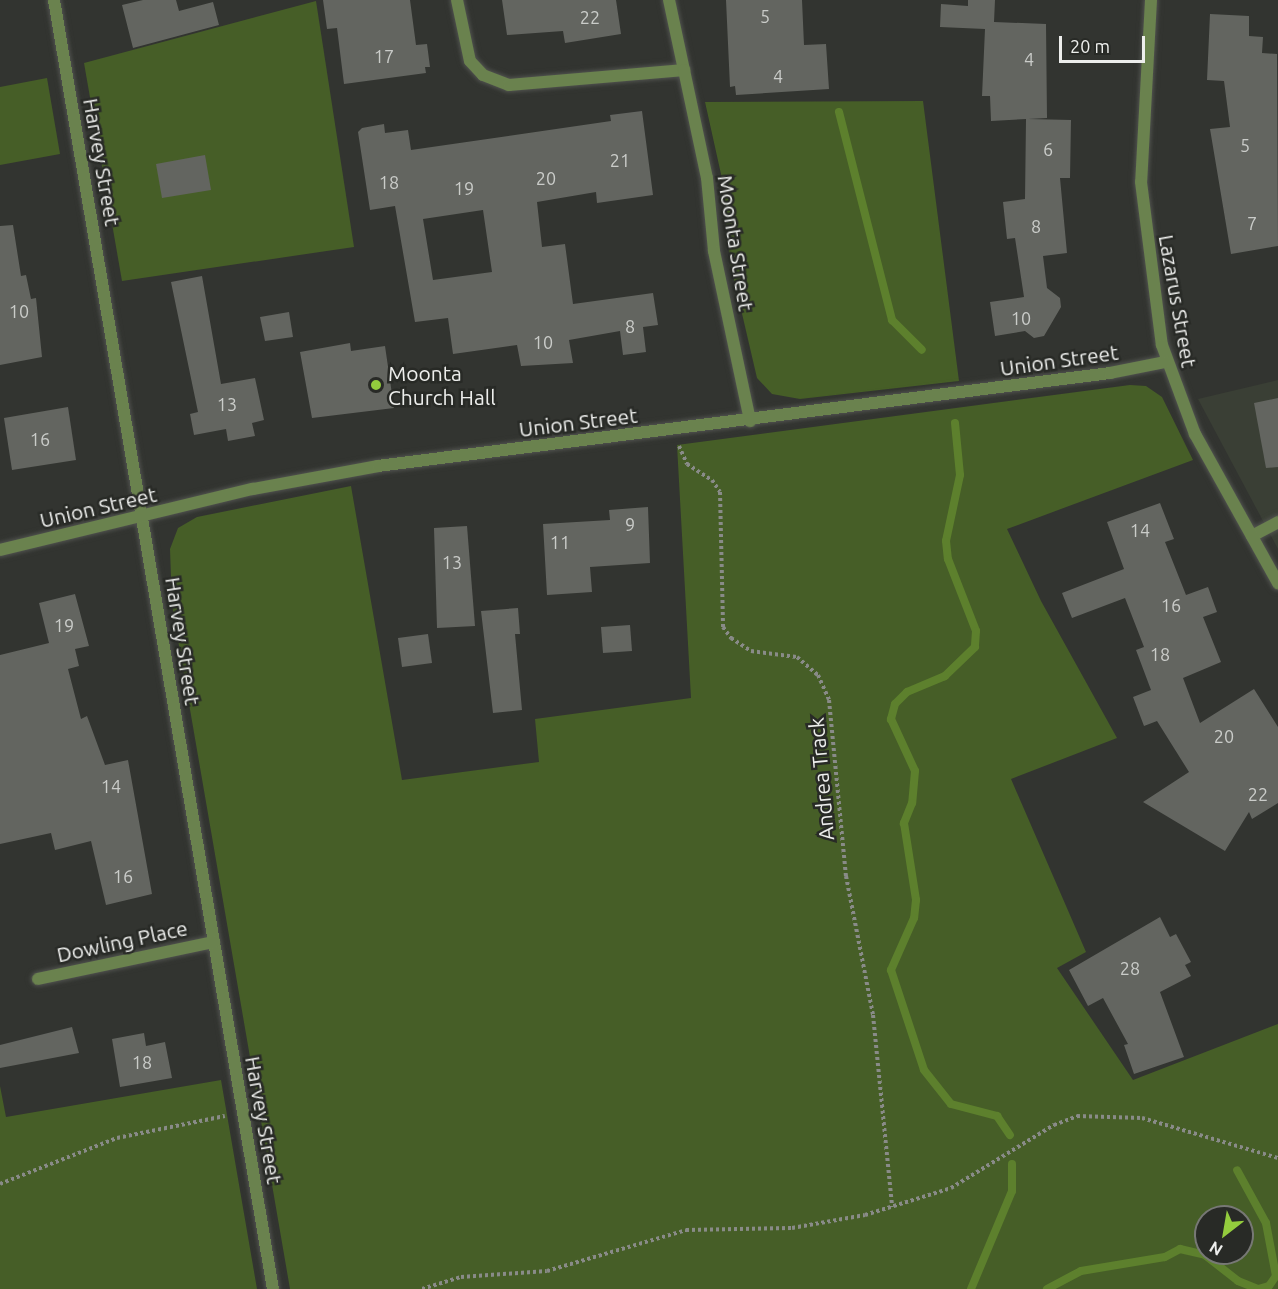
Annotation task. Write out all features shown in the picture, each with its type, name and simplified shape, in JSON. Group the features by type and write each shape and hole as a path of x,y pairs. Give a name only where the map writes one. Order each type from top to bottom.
{"street":[{"name":"Harvey Street","path":"54,0 273,1289"},
{"path":"457,0 466,53 476,68 496,82 684,70"},
{"name":"Moonta Street","path":"669,0 707,178 714,251 750,421"},
{"name":"Lazarus Street","path":"1151,0 1141,182 1166,362 1195,435 1278,583"},
{"name":"Union Street","path":"0,550 378,466 1110,374 1166,362"},
{"path":"1252,536 1278,522"},
{"name":"Dowling Place","path":"38,979 214,942"}],"path":[{"name":"Andrea Track","path":"677,430 682,456 720,492 723,627 730,638 751,651 797,657 818,675 829,700 846,876 873,1016 892,1207"},
{"path":"0,1184 117,1138 243,1112"},
{"path":"422,1289 460,1277 547,1271 659,1235 792,1228 892,1207 970,1179 1040,1133 1077,1116 1142,1118 1278,1158"}],"shaded area":[{"path":"1278,380 1278,549 1198,399"}],"green space":[{"path":"316,1 354,247 122,281 84,63"},
{"path":"47,78 60,154 0,165 0,87"},
{"path":"923,101 959,381 800,399 772,394 757,378 730,262 721,174 705,102"},
{"path":"1130,385 1146,386 1162,397 1193,460 1007,529 1041,601 1117,738 1011,779 1086,952 1057,968 1133,1080 1278,1024 1278,1289 290,1289 172,605 170,549 178,528 197,517 351,486 402,780 539,762 535,719 691,698 677,445"},
{"path":"221,1080 257,1289 0,1289 0,1086 6,1117"}],"building":[{"path":"143,0 176,0 179,11 213,2 219,25 133,48 122,5"},
{"path":"323,0 410,0 416,45 427,44 430,67 425,67 426,73 344,84 337,28 327,29"},
{"path":"502,0 616,0 621,34 565,43 563,31 507,35"},
{"path":"726,0 802,0 804,45 826,44 829,89 736,95 735,86 730,87"},
{"path":"968,0 995,0 994,22 1046,24 1047,118 1028,119 1071,120 1070,178 1060,178 1067,253 1043,256 1047,288 1060,298 1061,307 1044,336 1034,338 1025,331 995,336 990,302 1024,297 1015,238 1007,239 1003,202 1025,199 1026,119 991,121 990,96 982,96 985,29 940,27 941,4 968,6"},
{"path":"1210,14 1249,16 1249,36 1263,37 1262,53 1277,54 1278,246 1231,254 1210,129 1230,127 1224,81 1207,80"},
{"path":"642,111 653,195 597,203 596,192 537,202 542,247 565,244 573,304 653,293 658,325 643,327 646,352 623,355 620,331 569,340 573,363 521,366 517,345 453,354 448,318 415,322 395,206 370,210 358,132 362,128 384,124 385,133 408,130 411,150 611,121 610,115","holes":["483,210 492,272 433,280 423,219"]},
{"path":"205,155 211,190 162,198 156,164"},
{"path":"13,225 21,276 26,275 31,299 36,298 42,357 0,365 0,226"},
{"path":"202,276 221,384 255,378 264,420 252,423 255,436 228,441 226,429 194,435 190,414 198,412 171,282"},
{"path":"289,312 293,337 265,341 260,317"},
{"path":"350,343 351,351 385,346 394,408 312,418 300,352"},
{"path":"1278,398 1278,467 1266,468 1254,403"},
{"path":"68,407 76,460 12,470 4,418"},
{"path":"1160,503 1174,539 1165,542 1186,595 1208,587 1217,612 1203,617 1221,662 1183,678 1200,723 1254,689 1278,727 1278,803 1252,819 1249,812 1225,851 1143,802 1189,772 1157,721 1144,726 1133,697 1151,690 1136,650 1144,647 1125,598 1072,618 1062,593 1124,569 1107,522"},
{"path":"648,507 650,563 590,567 592,592 547,595 543,524 610,520 609,510"},
{"path":"467,526 475,626 437,628 434,528"},
{"path":"75,594 89,646 75,649 79,666 68,669 81,719 87,716 105,765 128,760 152,894 106,905 91,841 55,850 51,833 0,844 0,655 49,643 39,603"},
{"path":"518,608 520,634 515,634 522,710 493,713 481,611"},
{"path":"630,625 632,651 603,653 601,627"},
{"path":"428,634 432,663 402,667 398,638"},
{"path":"1160,917 1170,937 1176,934 1191,962 1185,965 1191,976 1160,992 1184,1057 1134,1074 1124,1045 1128,1044 1103,998 1088,1006 1069,970"},
{"path":"72,1027 79,1053 0,1068 0,1045"},
{"path":"144,1033 146,1046 165,1042 172,1078 120,1087 112,1039"}],"waterway":[{"path":"839,112 892,320 922,350"},
{"path":"955,423 960,475 946,541 948,559 976,631 975,647 945,676 907,692 895,704 891,719 915,771 912,803 904,823 916,900 914,918 891,970 924,1070 951,1104 997,1116 1010,1135"},
{"path":"971,1289 1012,1191 1012,1164"},
{"path":"1047,1289 1081,1271 1165,1257 1180,1249 1205,1255 1238,1281 1258,1289 1269,1286 1276,1276 1266,1223 1237,1170"}],"place":[{"name":"Moonta Church Hall","path":"376,385"}]}
